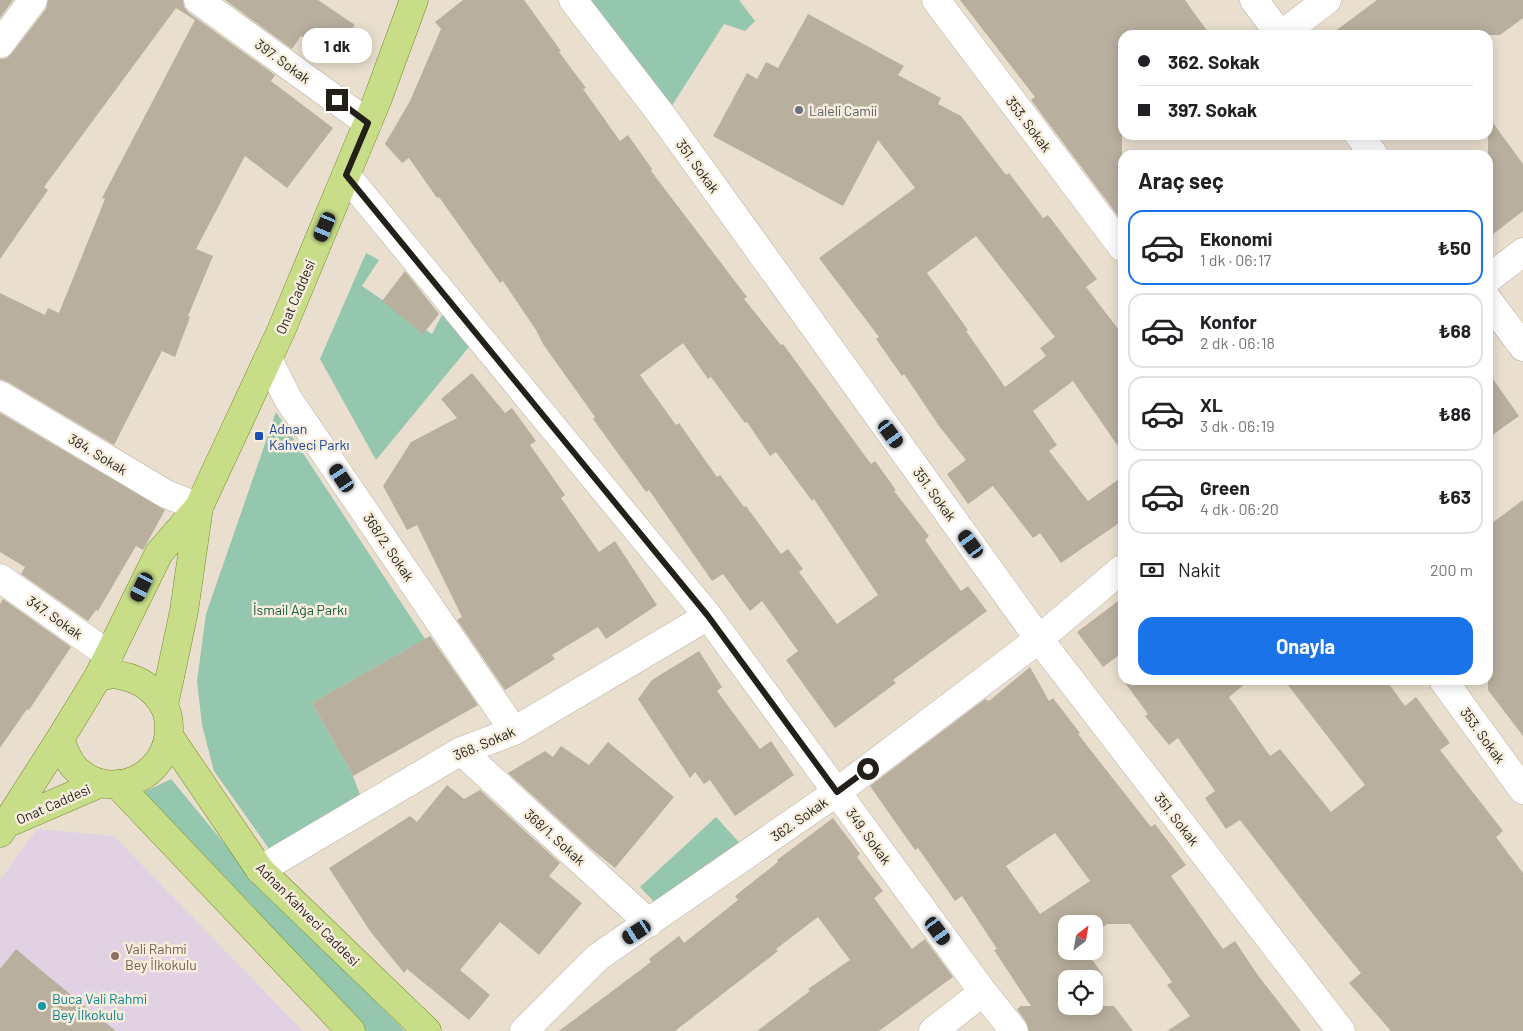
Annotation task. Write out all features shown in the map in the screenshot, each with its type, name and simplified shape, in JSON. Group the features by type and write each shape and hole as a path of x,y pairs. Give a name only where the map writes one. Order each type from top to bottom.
{"main road":[{"name":"Onat Caddesi","path":"2,826 60,739 103,666 159,554 199,507 268,359 368,123 414,0"},
{"name":"Onat Caddesi","path":"164,705 184,612 199,507"},
{"name":"Onat Caddesi","path":"2,826 109,784 132,782 146,775 157,764 165,751 169,736 169,720 164,705 155,692 143,683 128,676 113,674 103,666"},
{"name":"Adnan Kahveci Caddesi","path":"169,736 260,870 427,1031"},
{"name":"Onat Caddesi","path":"60,739 74,767 86,776 109,784"},
{"path":"109,784 351,1031"}],"street":[{"path":"0,44 33,0"},
{"name":"397. Sokak","path":"198,0 368,123"},
{"name":"351. Sokak","path":"572,0 664,118 1039,639 1341,1031"},
{"name":"353. Sokak","path":"936,0 1118,242"},
{"path":"1254,0 1277,30"},
{"path":"1288,30 1327,0"},
{"name":"349. Sokak","path":"346,175 708,616 983,992 1014,1031"},
{"path":"1493,275 1523,252"},
{"path":"1493,307 1523,347"},
{"name":"368/2. Sokak","path":"268,359 288,399 514,732"},
{"name":"384. Sokak","path":"0,396 166,494 199,507"},
{"name":"362. Sokak","path":"524,1031 598,957 650,923 837,792 1039,639 1118,572"},
{"name":"347. Sokak","path":"0,578 103,666"},
{"name":"368. Sokak","path":"260,870 461,751 514,732 708,616"},
{"name":"353. Sokak","path":"1447,685 1523,790"},
{"name":"368/1. Sokak","path":"461,751 650,923"},
{"path":"933,1031 983,992"}],"shaded area":[{"name":"Vali Rahmi Bey İlkokulu","path":"37,829 114,836 303,1031 0,1031 0,880"}],"green space":[{"path":"573,0 739,0 755,21 745,31 724,24 664,118"},
{"path":"366,253 379,260 362,286 432,334 450,300 478,336 376,460 320,359"},
{"name":"İsmail Ağa Parkı","path":"276,412 425,639 312,703 353,776 365,808 277,860 214,771 202,725 197,681 206,614"},
{"path":"171,779 252,877 405,1031 366,1031 142,793"},
{"path":"716,817 746,850 656,904 640,887"}],"building":[{"path":"0,0 13,0 0,18"},
{"path":"48,0 183,0 184,7 189,13 275,75 271,81 333,128 287,188 245,156 196,249 213,256 188,316 190,317 175,357 162,351 114,445 0,379 0,293 45,315 48,308 59,313 105,199 102,198 195,20 176,8 44,187 48,190 0,259 0,59 7,58 12,53 46,9"},
{"path":"225,0 318,0 355,25 333,58 301,36 292,49"},
{"path":"463,0 524,0 561,51 559,52 586,88 583,89 620,141 628,135 652,169 651,171 747,297 744,299 781,345 783,344 871,464 875,461 896,490 894,491 929,536 925,540 961,591 968,586 987,611 893,680 896,683 835,728 786,660 798,651 762,601 750,611 723,574 712,581 649,490 646,492 593,419 595,417 543,344 536,330 503,281 500,283 409,158 402,163 385,144 410,101 441,29 435,22","holes":["683,343 708,379 711,377 745,423 747,422 770,456 776,452 812,501 814,499 878,595 837,624 799,572 803,569 788,549 781,554 746,506 744,507 720,475 717,477 679,423 676,425 640,375"]},
{"path":"960,0 1185,0 1206,30 1118,30 1118,140 1122,140 1122,150 1118,150 1118,216 1031,100 1035,97"},
{"path":"1377,0 1523,0 1523,18 1500,35 1493,35 1493,30 1337,30"},
{"path":"808,14 904,66 898,75 941,98 938,104 961,116 1006,175 1009,173 1043,218 1048,215 1097,279 1086,287 1118,329 1118,446 1073,381 1033,411 1057,445 1049,451 1088,501 1118,480 1118,524 1061,563 1040,533 1033,538 993,486 968,504 947,474 966,460 939,426 904,374 902,376 876,339 879,337 819,258 915,188 878,140 843,206 713,136 747,73 757,79 766,62 778,68","holes":["976,236 1055,337 1040,348 1046,356 1005,387 966,331 968,330 927,273"]},
{"path":"1493,123 1523,164 1523,211 1493,234 1493,150 1488,150 1488,140 1493,140"},
{"path":"405,271 439,314 423,334 382,301"},
{"path":"472,373 505,413 512,408 536,441 530,445 565,495 561,498 599,552 615,541 657,605 606,639 598,627 552,655 555,659 505,690 457,620 462,617 417,525 407,530 383,486 411,442 457,418 441,399"},
{"path":"1493,379 1519,416 1493,434"},
{"path":"0,413 165,510 143,550 136,546 98,611 96,610 88,621 21,574 25,567 0,552"},
{"path":"1523,500 1523,736 1488,690 1488,685 1493,685 1493,522"},
{"path":"3,599 71,647 29,710 27,709 0,748 0,604"},
{"path":"1118,601 1118,656 1103,667 1077,632"},
{"path":"430,636 478,705 353,776 312,703"},
{"path":"699,651 722,687 717,691 760,749 771,741 794,775 735,816 710,780 704,784 695,772 690,778 638,699 652,680"},
{"path":"1030,667 1049,701 1053,698 1080,733 1078,734 1151,827 1155,824 1186,865 1171,876 1223,949 1235,941 1257,974 1301,1031 1167,1031 1190,1016 1167,985 1172,982 1130,924 1107,924 1103,927 1103,915 1058,915 1058,960 1092,960 1099,970 1058,970 1058,1015 1103,1015 1103,1006 1114,1006 1133,1031 1029,1031 1026,1022 1017,1009 1021,1006 1031,1006 994,950 997,949 962,896 955,901 918,848 915,850 870,786 985,699 989,701","holes":["1055,833 1090,881 1040,914 1006,866"]},
{"path":"1127,685 1244,685 1229,697 1270,756 1280,749 1331,812 1365,785 1288,685 1390,685 1405,706 1416,697 1450,743 1440,750 1503,831 1496,837 1523,873 1523,1031 1391,1031 1349,983 1361,973 1240,820 1226,829 1205,798 1215,791 1178,738 1169,745 1145,716 1148,714"},
{"path":"608,742 674,797 615,868 589,847 508,773 545,751 553,757 561,746 589,765"},
{"path":"447,785 464,799 480,790 560,863 549,876 582,903 539,955 500,922 460,970 490,995 469,1020 407,969 404,973 370,931 329,868 410,816 417,822"},
{"path":"833,818 860,854 857,857 883,891 874,898 912,949 925,939 953,977 879,1031 757,1031 810,991 808,989 850,960 818,917 776,949 778,951 675,1031 559,1031 651,962 649,959 679,936 684,943 738,900 735,896 778,862 777,860"},
{"name":"Buca Vali Rahmi Bey İlkokulu","path":"16,949 116,1031 0,1031 0,969"}],"place":[{"name":"Laleli Camii","path":"799,110"},
{"name":"Adnan Kahveci Parkı","path":"259,436"},
{"name":"Vali Rahmi Bey İlkokulu","path":"115,956"},
{"name":"Buca Vali Rahmi Bey İlkokulu","path":"42,1006"}],"route":[{"path":"337,100 368,123 346,175 708,616 837,792 868,769"}]}
